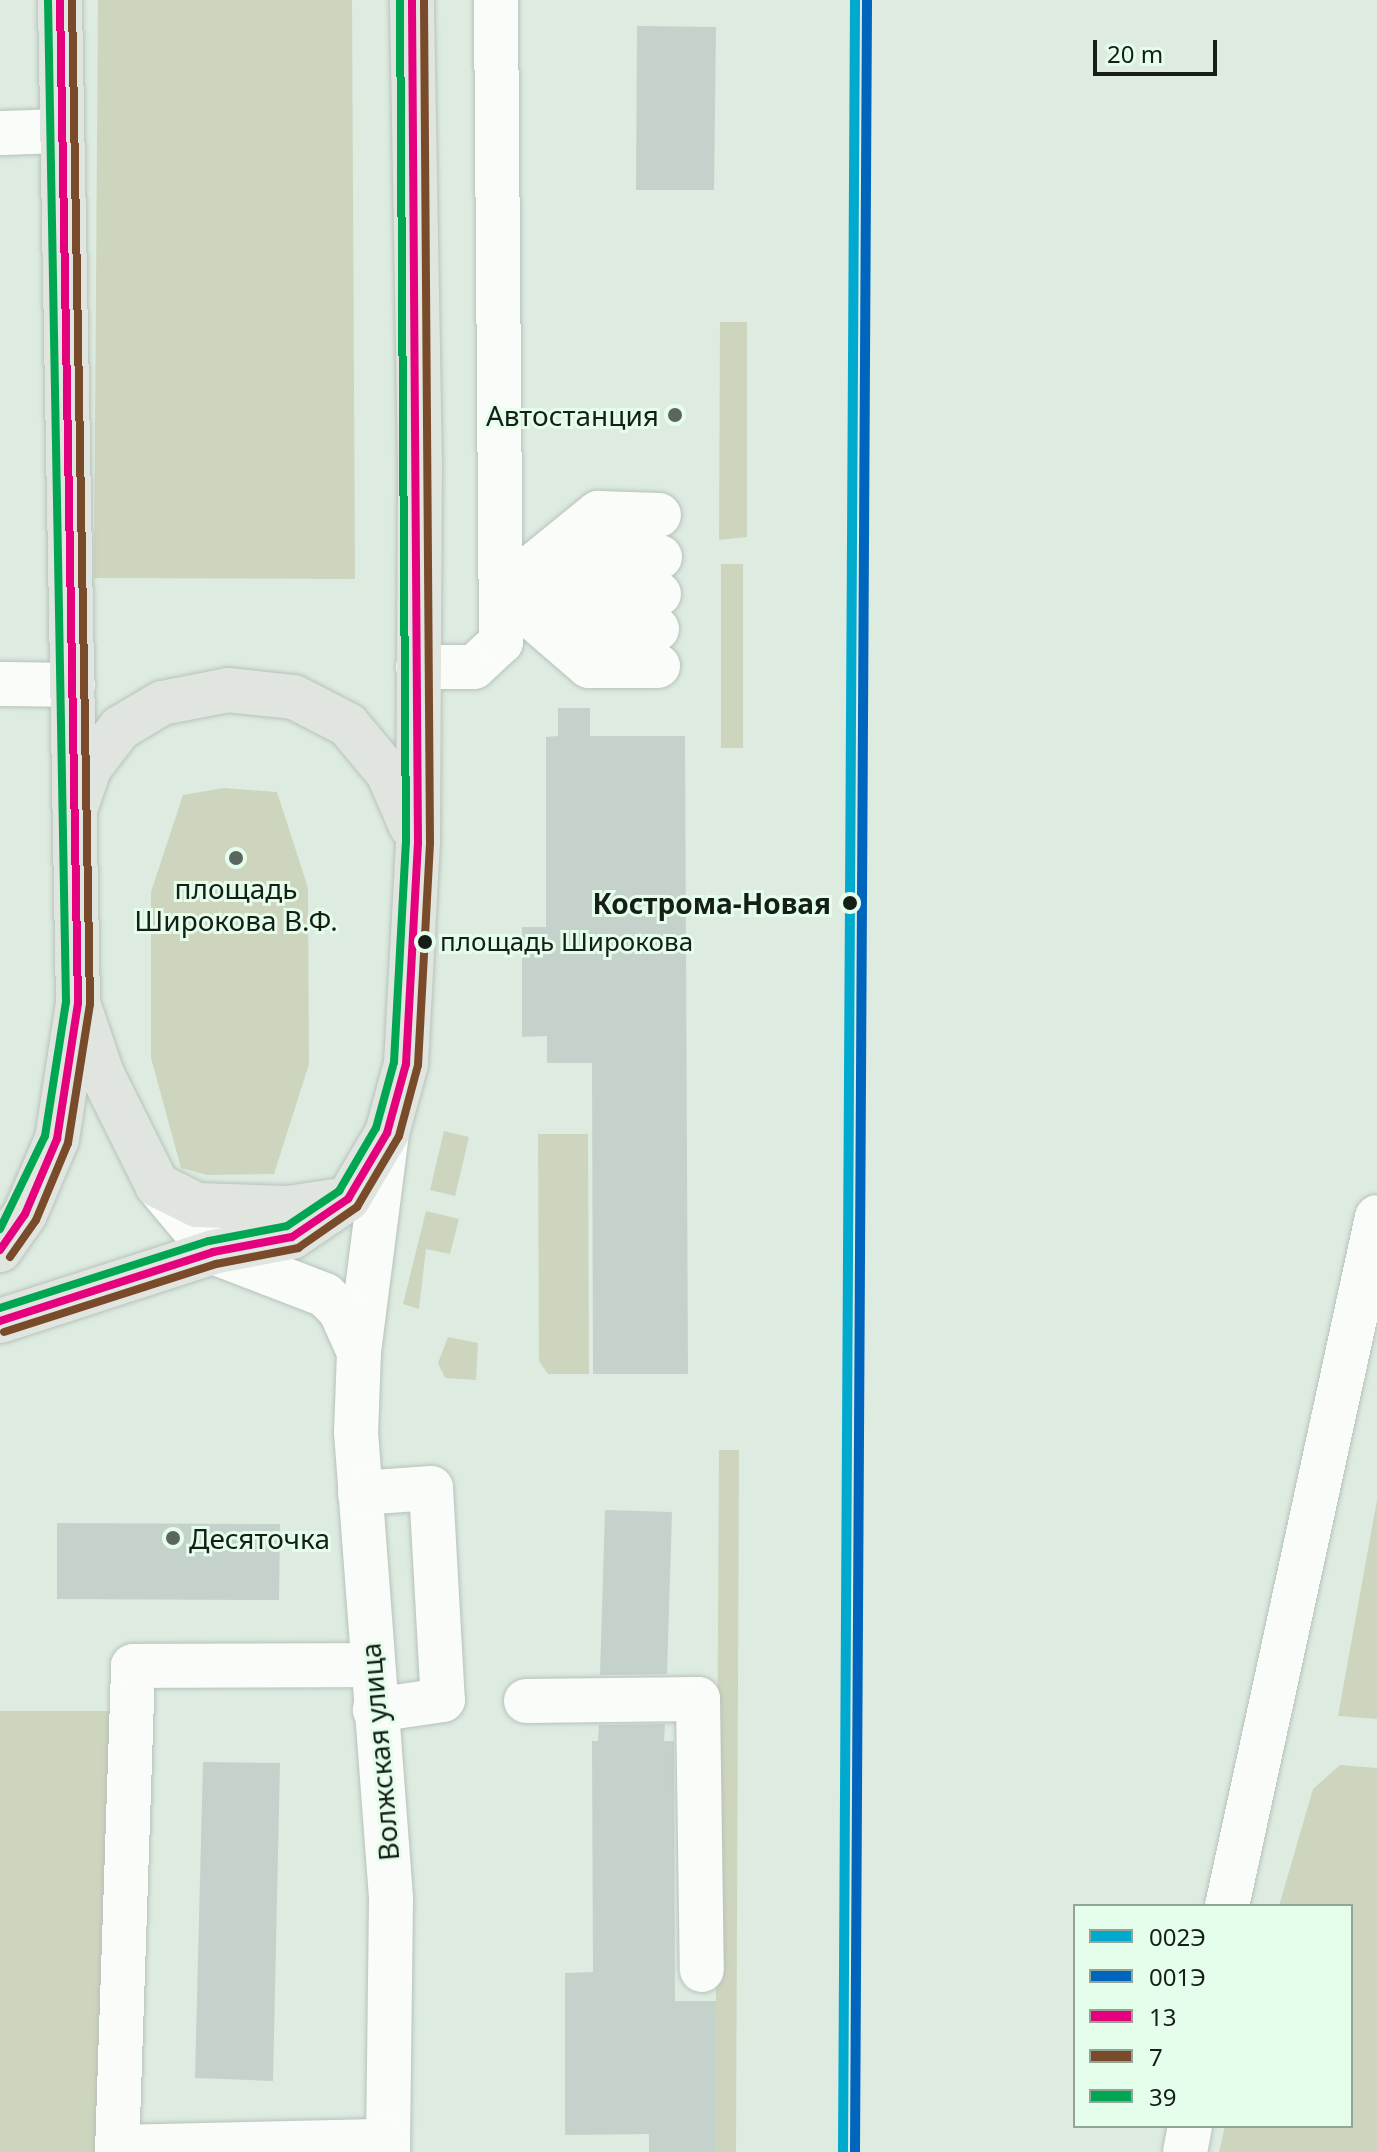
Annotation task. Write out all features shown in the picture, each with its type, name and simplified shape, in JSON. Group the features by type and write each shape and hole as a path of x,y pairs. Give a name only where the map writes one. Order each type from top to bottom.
{"main road":[{"path":"0,1250 25,1214 57,1139 78,1003 60,0"},
{"path":"0,1321 213,1252 292,1237 348,1199 387,1133 406,1064 418,843 412,0"},
{"path":"73,814 90,767 120,728 162,703 228,690 294,697 348,725 388,773 418,843"},
{"path":"78,1003 102,1074 157,1185 197,1205 240,1209 348,1199"}],"street":[{"path":"418,667 474,667 490,657 501,642 496,0"},
{"path":"0,133 61,131"},
{"path":"502,591 598,513 659,592"},
{"path":"502,591 589,666 659,592"},
{"path":"502,591 659,592"},
{"path":"0,684 73,685"},
{"name":"Волжская улица","path":"387,1133 359,1352 360,1493 391,1900 388,2146"},
{"path":"157,1185 213,1252 325,1295 340,1310 359,1352"},
{"path":"1227,1904 1377,1217"},
{"path":"360,1493 431,1488 443,1700 375,1710"},
{"path":"371,1665 133,1650 117,2149 388,2146"},
{"path":"526,1701 698,1699 702,1970"},
{"path":"1185,2152 1190,2128"}],"green space":[{"path":"98,0 352,0 355,579 94,578"},
{"path":"720,322 747,322 747,537 719,540"},
{"path":"721,564 743,564 743,748 721,748"},
{"path":"224,788 277,792 308,888 309,1064 274,1174 207,1175 181,1168 151,1058 151,892 183,795"},
{"path":"444,1131 469,1137 455,1196 430,1190"},
{"path":"538,1134 588,1134 589,1374 548,1374 539,1361"},
{"path":"426,1211 459,1219 450,1254 426,1249 419,1309 403,1304"},
{"path":"448,1337 478,1343 476,1380 445,1378 438,1363"},
{"path":"719,1450 739,1450 736,2152 715,2152"},
{"path":"1377,1500 1377,1719 1338,1716"},
{"path":"0,1711 112,1711 95,2152 0,2152"},
{"path":"1340,1765 1377,1768 1377,2152 1219,2152 1225,2128 1353,2128 1353,1904 1280,1904 1313,1789"}],"building":[{"path":"637,26 716,27 714,190 636,190"},
{"name":"Кострома-Новая","path":"558,708 590,708 590,736 685,736 688,1374 593,1374 592,1063 547,1063 547,1036 522,1037 522,927 546,927 546,737 558,736"},
{"path":"605,1510 672,1512 667,1674 600,1675"},
{"path":"57,1523 280,1524 279,1600 57,1599"},
{"path":"665,1724 664,1741 674,1741 675,2001 716,2001 715,2152 649,2152 649,2134 565,2135 565,1973 593,1972 592,1741 598,1741 599,1725"},
{"path":"203,1762 280,1763 273,2081 195,2078"}],"transit line":[{"name":"39","path":"0,1229 45,1136 66,1002 48,0"},
{"name":"13","path":"0,1250 25,1214 57,1139 78,1003 60,0"},
{"name":"7","path":"10,1257 36,1220 68,1143 90,1004 72,0"},
{"name":"39","path":"0,1308 209,1241 287,1226 339,1191 376,1128 394,1062 406,843 400,0"},
{"name":"13","path":"0,1321 213,1252 292,1237 348,1199 387,1133 406,1064 418,843 412,0"},
{"name":"7","path":"4,1332 216,1264 298,1248 357,1207 399,1136 418,1065 430,843 424,0"},
{"name":"002Э","path":"843,2152 855,0"},
{"name":"001Э","path":"855,2152 867,0"}],"place":[{"name":"Автостанция","path":"675,415"},
{"name":"площадь Широкова В.Ф.","path":"236,858"},
{"name":"Кострома-Новая","path":"850,903"},
{"name":"площадь Широкова","path":"425,942"},
{"name":"Десяточка","path":"173,1538"}]}
